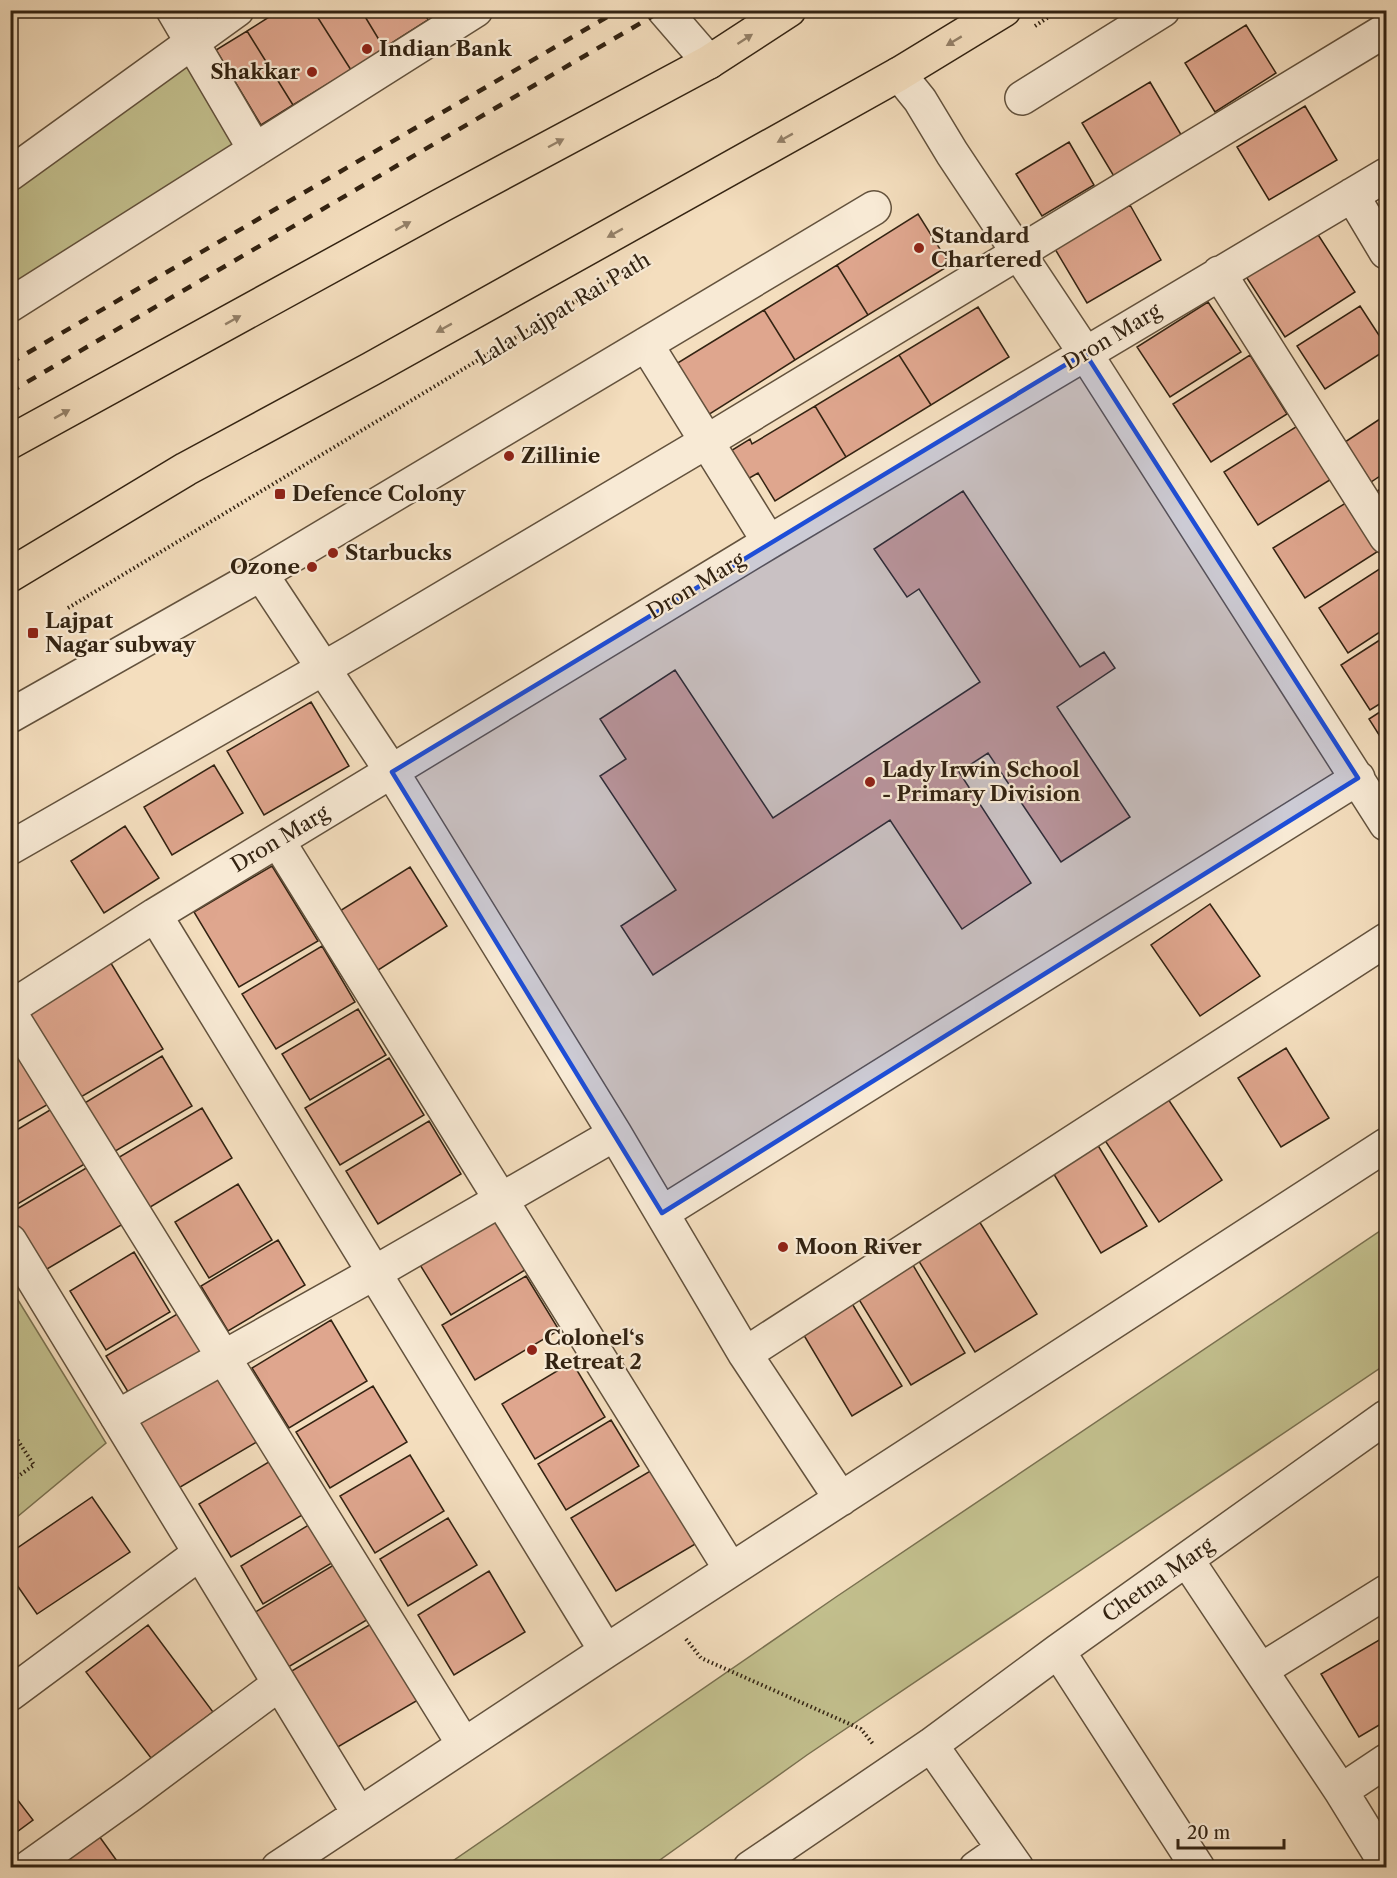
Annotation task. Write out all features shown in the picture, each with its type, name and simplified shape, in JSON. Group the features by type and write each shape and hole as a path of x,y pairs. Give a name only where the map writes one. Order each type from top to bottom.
{"main road":[{"path":"10,442 440,206 709,62 789,10"},
{"name":"Lala Lajpat Rai Path","path":"10,575 186,469 899,74 1017,20"}],"street":[{"path":"173,10 255,150"},
{"path":"10,174 237,10"},
{"path":"664,10 709,62"},
{"path":"1022,98 1163,10"},
{"path":"10,305 255,150 457,15"},
{"path":"10,848 323,669 706,442 1386,30"},
{"path":"899,74 920,100 952,153 1085,353 1386,824"},
{"name":"Dron Marg","path":"10,1008 155,915 769,542 1386,175"},
{"path":"1352,195 1386,252"},
{"path":"10,716 261,574 874,208"},
{"path":"1219,273 1386,537"},
{"path":"646,344 769,542"},
{"path":"261,574 392,772 615,1134 746,1354 841,1498"},
{"path":"662,1213 1358,778"},
{"path":"278,841 723,1557"},
{"path":"155,915 606,1651"},
{"path":"746,1354 1386,940"},
{"path":"10,1013 464,1745"},
{"path":"117,1417 615,1134"},
{"path":"278,1868 606,1651 723,1557 841,1498 1386,1145"},
{"path":"10,1241 359,1814"},
{"name":"Chetna Marg","path":"750,1868 931,1745 1386,1416"},
{"path":"10,1694 200,1553"},
{"path":"1187,1560 1341,1791 1386,1864"},
{"path":"1261,1671 1386,1592"},
{"path":"1058,1651 1198,1868"},
{"path":"28,1868 279,1684"},
{"path":"931,1745 1010,1858 976,1868"},
{"path":"1341,1791 1386,1761"}],"path":[{"path":"1017,20 1059,10"},
{"name":"Lala Lajpat Rai Path","path":"68,608 646,259"},
{"path":"10,1429 34,1465 10,1482"},
{"path":"701,1658 861,1729"}],"highlighted area":[{"path":"1085,353 1358,778 662,1213 392,772"}],"shaded area":[{"path":"183,46 242,139 11,286 11,160"},
{"path":"1386,1227 1386,1364 807,1755 650,1867 444,1867 836,1597"},
{"path":"10,1287 106,1443 11,1522 10,1522"}],"building":[{"path":"280,10 313,10 351,70 293,105 247,31"},
{"path":"313,10 361,10 384,48 351,70"},
{"path":"361,10 423,10 428,20 384,48"},
{"path":"1246,25 1276,73 1215,112 1185,63"},
{"path":"247,31 293,105 261,125 216,50"},
{"path":"1150,82 1183,138 1115,178 1082,123"},
{"path":"1305,106 1337,160 1269,200 1237,147"},
{"path":"1069,142 1094,185 1042,216 1016,174"},
{"path":"1130,205 1161,260 1087,303 1055,249"},
{"path":"918,214 950,265 868,315 837,265"},
{"path":"1315,230 1355,292 1285,337 1245,275"},
{"path":"837,265 868,315 795,360 764,310"},
{"path":"1208,302 1241,352 1170,397 1137,347"},
{"path":"1360,306 1386,346 1386,350 1325,389 1297,346"},
{"path":"978,307 1009,357 931,405 899,355"},
{"path":"764,310 795,360 708,415 676,364"},
{"path":"899,355 931,405 846,457 815,406"},
{"path":"1250,355 1287,414 1211,462 1173,404"},
{"path":"815,406 846,457 775,501 758,473 746,480 729,452 750,439 752,444"},
{"path":"1386,415 1386,472 1371,482 1345,442"},
{"path":"1299,425 1333,478 1258,525 1224,472"},
{"path":"1386,485 1386,507 1376,492"},
{"path":"963,491 1080,667 1104,652 1115,668 1057,707 1130,817 1061,862 988,753 959,772 1031,883 962,929 890,820 653,975 621,926 676,890 600,776 626,759 600,719 675,670 773,818 980,682 919,589 907,597 874,549"},
{"path":"1349,501 1380,550 1305,598 1273,548"},
{"path":"1381,568 1386,577 1386,628 1348,653 1319,608"},
{"path":"1386,636 1386,700 1370,710 1341,665"},
{"path":"311,702 349,766 264,815 227,751"},
{"path":"1386,708 1386,746 1369,719"},
{"path":"214,765 243,813 172,855 144,807"},
{"path":"125,826 159,878 104,913 71,861"},
{"path":"272,866 318,941 239,987 194,912"},
{"path":"410,867 447,926 372,974 335,914"},
{"path":"1210,904 1260,976 1200,1016 1151,945"},
{"path":"322,946 355,1002 276,1049 242,994"},
{"path":"109,960 163,1049 74,1101 21,1012"},
{"path":"358,1009 386,1055 310,1100 282,1054"},
{"path":"10,1033 52,1102 10,1126"},
{"path":"1286,1048 1329,1118 1281,1147 1238,1078"},
{"path":"162,1056 192,1106 112,1153 83,1104"},
{"path":"389,1058 424,1115 340,1165 305,1108"},
{"path":"1164,1093 1222,1180 1159,1222 1102,1136"},
{"path":"60,1104 93,1159 11,1208 10,1134"},
{"path":"202,1108 232,1158 142,1212 111,1162"},
{"path":"429,1121 461,1174 378,1224 346,1171"},
{"path":"1091,1134 1147,1226 1101,1253 1046,1161"},
{"path":"93,1164 128,1221 42,1272 10,1220 10,1213"},
{"path":"238,1184 272,1240 209,1278 175,1222"},
{"path":"974,1213 1037,1314 975,1352 912,1250"},
{"path":"492,1215 525,1270 451,1315 417,1260"},
{"path":"278,1240 305,1285 228,1331 201,1286"},
{"path":"134,1252 170,1312 106,1350 70,1291"},
{"path":"907,1255 965,1353 911,1385 852,1288"},
{"path":"526,1276 559,1330 475,1380 442,1325"},
{"path":"845,1292 902,1386 852,1416 796,1322"},
{"path":"179,1313 205,1357 133,1400 106,1356"},
{"path":"331,1320 367,1381 289,1428 252,1368"},
{"path":"572,1362 605,1417 535,1459 502,1404"},
{"path":"217,1369 260,1440 177,1489 135,1418"},
{"path":"373,1386 407,1442 330,1488 296,1432"},
{"path":"611,1420 639,1466 566,1510 538,1464"},
{"path":"410,1455 444,1511 375,1553 340,1496"},
{"path":"277,1457 309,1511 231,1557 199,1504"},
{"path":"652,1470 697,1543 616,1591 571,1518"},
{"path":"92,1497 130,1552 37,1614 10,1575 10,1553"},
{"path":"448,1518 477,1565 408,1606 380,1559"},
{"path":"312,1523 335,1561 263,1604 241,1566"},
{"path":"337,1563 370,1618 285,1669 252,1614"},
{"path":"489,1571 525,1632 454,1675 418,1615"},
{"path":"371,1624 418,1700 336,1748 290,1672"},
{"path":"148,1625 213,1712 151,1758 86,1672"},
{"path":"1386,1636 1386,1721 1359,1737 1321,1674"},
{"path":"10,1790 33,1820 10,1837"},
{"path":"94,1829 122,1868 55,1868"}],"railway":[{"path":"10,363 619,10"},
{"path":"10,392 663,10"}],"place":[{"name":"Indian Bank","path":"367,49"},
{"name":"Shakkar","path":"312,72"},
{"name":"Standard Chartered","path":"919,248"},
{"name":"Zillinie","path":"509,456"},
{"name":"Defence Colony","path":"280,494"},
{"name":"Starbucks","path":"333,553"},
{"name":"Ozone","path":"312,567"},
{"name":"Lajpat Nagar subway","path":"33,633"},
{"name":"Lady Irwin School - Primary Division","path":"870,782"},
{"name":"Moon River","path":"783,1247"},
{"name":"Colonel‘s Retreat 2","path":"532,1350"}]}
